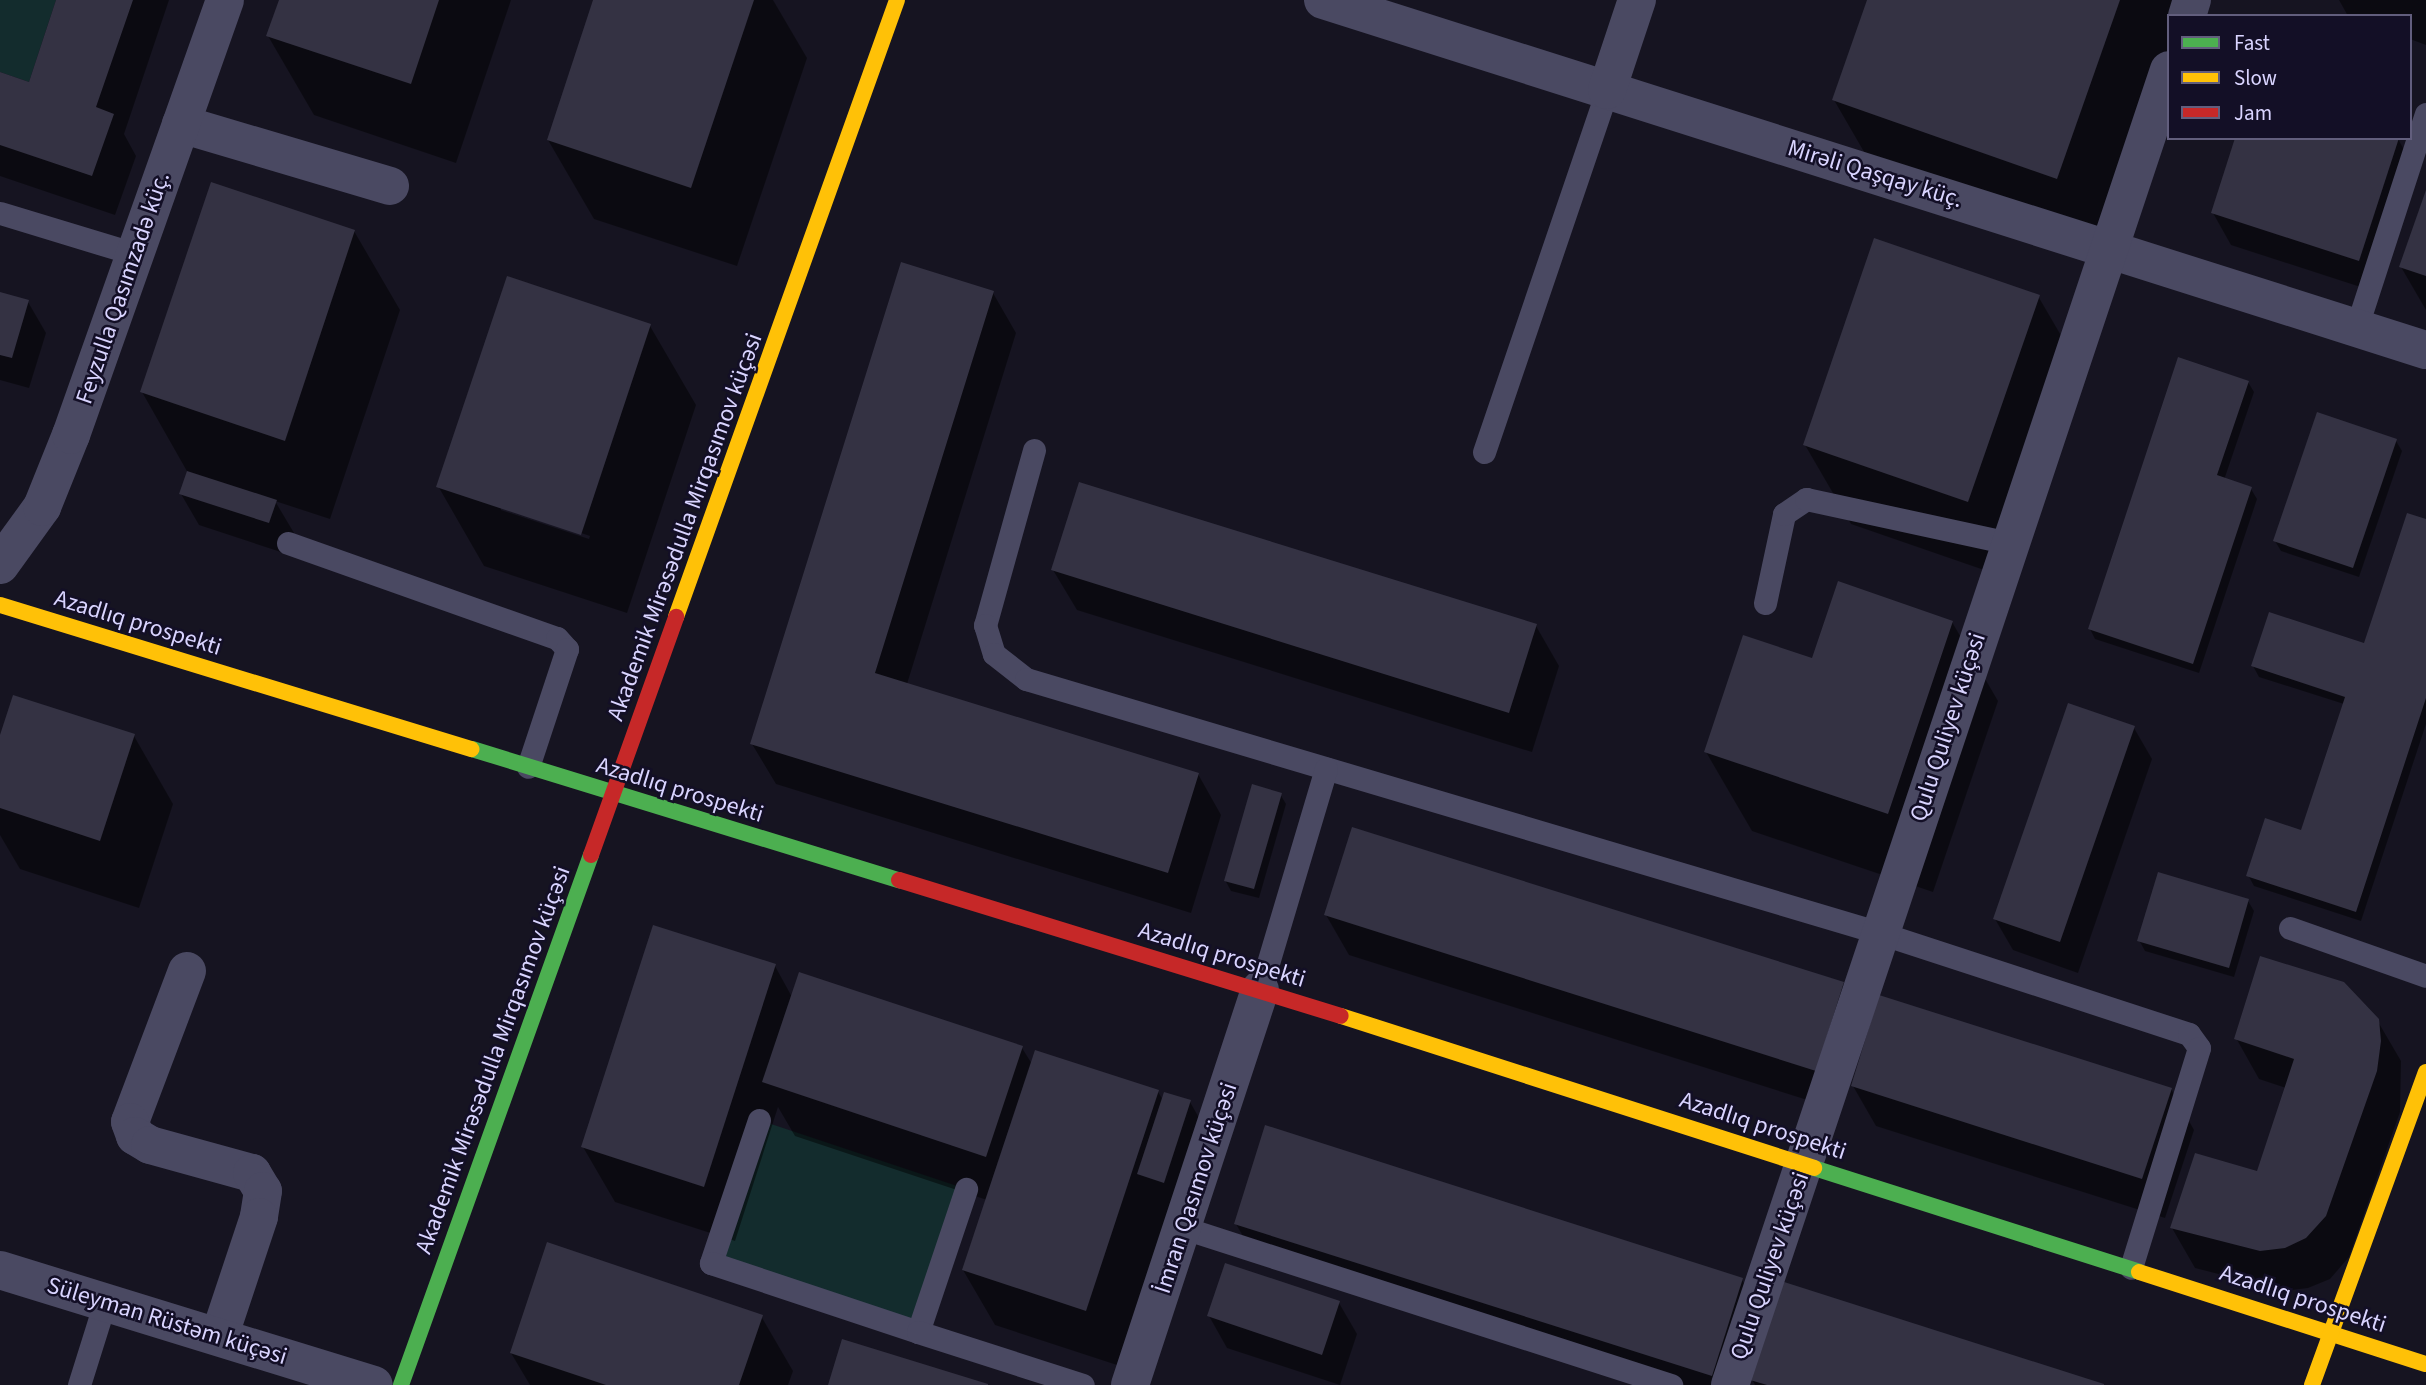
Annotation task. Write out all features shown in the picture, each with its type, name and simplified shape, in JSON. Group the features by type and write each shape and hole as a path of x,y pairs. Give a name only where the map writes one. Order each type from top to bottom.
{"main road":[{"name":"Akademik Mirəsədulla Mirqasımov küçəsi","path":"401,1385 897,0"},
{"name":"Azadlıq prospekti","path":"0,605 1260,990 2426,1364"},
{"path":"2312,1385 2426,1072"}],"street":[{"name":"Feyzulla Qasımzadə küç.","path":"0,565 26,533 47,495 225,0"},
{"name":"Mirəli Qaşqay küç.","path":"1323,0 2426,350"},
{"path":"1606,90 1637,0"},
{"name":"Qulu Quliyev küçəsi","path":"1730,1385 2167,76"},
{"path":"181,124 390,186"},
{"path":"187,971 130,1122 135,1136 150,1145 251,1173 263,1191 259,1217 219,1338"},
{"name":"İmran Qasımov küçəsi","path":"1130,1385 1184,1228 1260,990"},
{"name":"Süleyman Rüstəm küçəsi","path":"0,1269 374,1385"}],"lane":[{"path":"1484,452 1606,90"},
{"path":"2356,328 2426,114"},
{"path":"0,213 132,253"},
{"path":"1034,450 985,625 994,654 1026,679 1880,933 2189,1034 2199,1048 2131,1268"},
{"path":"1765,603 1784,514 1806,499 2009,543"},
{"path":"288,543 557,638 567,649 528,767"},
{"path":"1260,990 1326,769"},
{"path":"2290,928 2426,976"},
{"path":"759,1120 711,1263 1083,1385"},
{"path":"918,1332 967,1189"},
{"path":"1184,1228 1671,1385"},
{"path":"79,1385 105,1302"}],"green space":[{"path":"0,0 56,0 29,82 0,72"},
{"path":"759,1120 966,1189 918,1332 711,1263"}],"building":[{"path":"56,0 133,0 96,107 114,114 92,176 0,145 0,72 29,82"},
{"path":"279,0 439,0 411,84 266,36"},
{"path":"593,0 754,0 691,188 547,140"},
{"path":"1867,0 2120,0 2057,179 1832,100"},
{"path":"2234,140 2398,140 2359,261 2211,213"},
{"path":"211,182 355,230 285,441 140,392"},
{"path":"2426,190 2426,276 2399,267"},
{"path":"1874,238 2040,295 1968,502 1803,445"},
{"path":"901,262 994,291 875,673 1199,773 1168,873 750,744"},
{"path":"507,276 651,324 581,535 436,487"},
{"path":"0,292 29,300 12,358 0,355"},
{"path":"2178,357 2249,381 2217,475 2252,487 2193,664 2088,629"},
{"path":"2317,412 2397,439 2353,568 2273,541"},
{"path":"187,471 277,500 269,523 179,494"},
{"path":"1079,482 1537,624 1509,713 1051,570"},
{"path":"2407,513 2426,519 2426,698 2356,912 2246,876 2265,818 2301,830 2345,697 2251,666 2269,612 2364,643"},
{"path":"1838,581 1953,621 1888,814 1704,752 1743,635 1812,658"},
{"path":"13,695 135,734 100,841 0,808 0,735"},
{"path":"2068,703 2135,726 2060,942 1993,919"},
{"path":"1252,784 1282,793 1254,889 1224,881"},
{"path":"1352,827 1844,982 1816,1071 1324,915"},
{"path":"2158,872 2249,899 2229,968 2137,941"},
{"path":"653,925 776,964 704,1187 581,1147"},
{"path":"2260,956 2344,982 2379,1019 2381,1041 2377,1071 2326,1216 2306,1238 2285,1248 2260,1251 2170,1228 2195,1153 2257,1171 2294,1059 2234,1039"},
{"path":"799,972 1023,1046 986,1157 762,1082"},
{"path":"1879,995 2172,1088 2142,1179 1851,1086"},
{"path":"1035,1050 1159,1090 1086,1311 962,1270"},
{"path":"1164,1092 1191,1100 1164,1183 1137,1174"},
{"path":"1265,1125 1743,1278 1712,1376 1234,1224"},
{"path":"547,1242 763,1315 739,1385 606,1385 510,1353"},
{"path":"1225,1263 1340,1301 1322,1355 1207,1316"},
{"path":"1781,1281 2104,1385 1767,1385 1750,1380"},
{"path":"842,1339 988,1384 988,1385 828,1385"}],"traffic: fast":[{"path":"472,749 899,880"},
{"path":"401,1385 591,855"},
{"path":"1814,1168 2139,1272"}],"traffic: slow":[{"path":"676,617 897,0"},
{"path":"0,605 472,749"},
{"path":"1341,1016 1814,1168"},
{"path":"2312,1385 2426,1072"},
{"path":"2139,1272 2426,1364"}],"traffic: jam":[{"path":"591,855 676,617"},
{"path":"899,880 1341,1016"}]}
